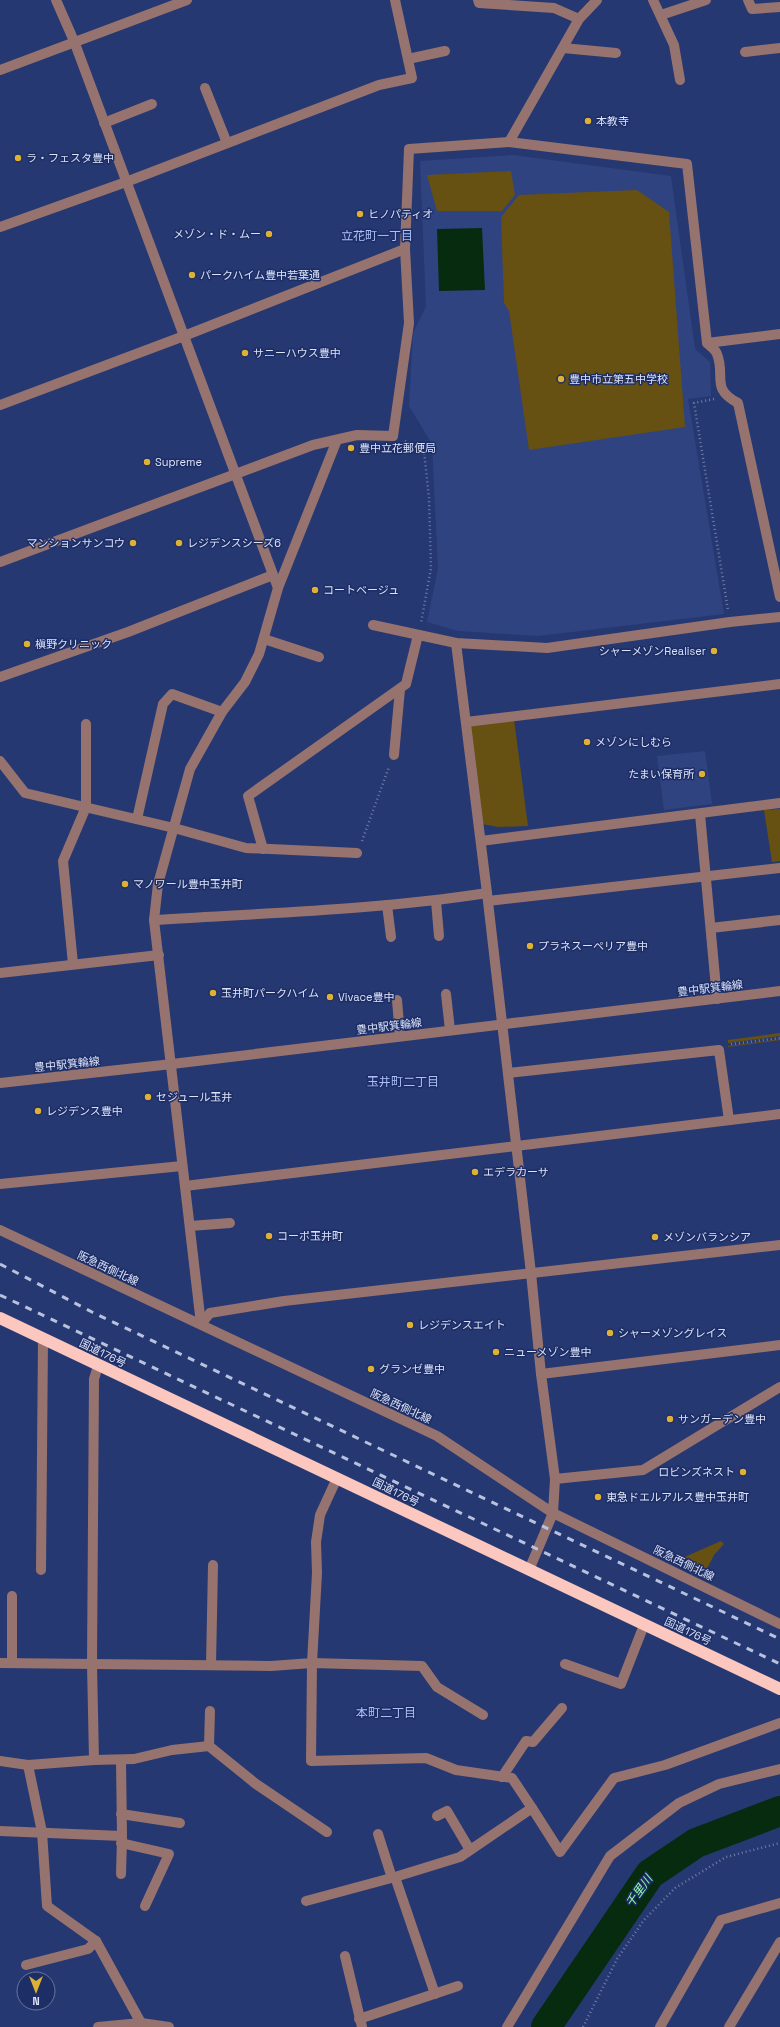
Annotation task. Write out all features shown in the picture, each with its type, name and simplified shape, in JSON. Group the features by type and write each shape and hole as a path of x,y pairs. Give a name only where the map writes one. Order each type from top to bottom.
{"highway":[{"name":"国道176号","path":"0,1318 98,1366 780,1689"}],"street":[{"path":"56,0 74,41 278,588"},
{"path":"0,70 74,41 187,0"},
{"path":"0,227 126,182 379,85 412,78 395,0"},
{"path":"478,0 479,3 553,4 579,19"},
{"path":"508,142 579,19 596,0"},
{"path":"653,0 674,45 680,80"},
{"path":"661,15 706,0"},
{"path":"748,0 752,9 780,7"},
{"path":"563,48 616,53"},
{"path":"745,52 780,48"},
{"path":"408,58 444,51"},
{"path":"205,88 227,143"},
{"path":"104,123 152,104"},
{"path":"0,562 313,445 358,435 393,436 409,323 405,248 409,149 508,142 687,164 707,343 717,354 722,391 726,396 738,402 780,597"},
{"path":"0,405 184,336 405,248"},
{"path":"707,343 780,334"},
{"path":"201,1324 182,1166 172,1064 154,920 158,884 190,769 222,712 245,682 259,654 278,588 337,440"},
{"path":"1,673 128,632 273,575"},
{"path":"373,625 456,644 547,648 730,622 780,617"},
{"path":"263,849 248,796 406,684 418,635"},
{"path":"264,639 319,657"},
{"path":"456,644 488,897 531,1273 541,1374 555,1479 553,1513 529,1570"},
{"path":"466,722 780,684"},
{"path":"394,755 400,689"},
{"path":"137,819 163,704 172,694 222,712"},
{"path":"74,964 63,861 86,807 86,724"},
{"path":"0,761 26,793 174,828 246,848 358,853"},
{"path":"481,841 700,814 780,802"},
{"path":"700,814 717,999"},
{"path":"154,920 488,897 706,877 780,868"},
{"path":"436,901 439,936"},
{"path":"387,905 391,937"},
{"path":"711,928 780,920"},
{"path":"0,973 159,954"},
{"name":"豊中駅箕輪線","path":"0,1083 780,992"},
{"path":"446,994 450,1030"},
{"path":"397,1000 400,1036"},
{"path":"508,1073 719,1050 730,1120"},
{"path":"185,1186 780,1114"},
{"path":"0,1184 182,1166"},
{"path":"190,1226 230,1223"},
{"name":"阪急西側北線","path":"0,1230 437,1436 553,1513 780,1624"},
{"path":"201,1324 210,1313 284,1301 780,1245"},
{"path":"41,1570 43,1339"},
{"path":"541,1374 780,1345"},
{"path":"94,1760 92,1664 94,1379 98,1366"},
{"path":"555,1479 643,1470 780,1387"},
{"path":"337,1478 320,1515 316,1542 317,1573 312,1663 311,1761 426,1758 456,1770 512,1778 560,1852 614,1778 665,1765 780,1723"},
{"path":"212,1665 213,1565"},
{"path":"12,1596 12,1663"},
{"path":"565,1664 621,1684 644,1625"},
{"path":"0,1663 271,1666 312,1663 422,1666 437,1687 483,1715"},
{"path":"502,1776 526,1741 533,1742 562,1708"},
{"path":"209,1746 210,1711"},
{"path":"1,1759 28,1765 94,1760 121,1760 134,1759 172,1750 209,1746 256,1784 327,1832"},
{"path":"121,1760 121,1874"},
{"path":"28,1765 42,1832 47,1906 96,1941 141,2025"},
{"path":"507,2027 610,1856 678,1803 719,1784 780,1769"},
{"path":"306,1901 393,1878 460,1857 532,1808"},
{"path":"437,1816 447,1811 470,1850"},
{"path":"121,1814 180,1823"},
{"path":"0,1831 42,1832 122,1840 169,1854 144,1906"},
{"path":"378,1834 435,1994"},
{"path":"660,2027 722,1920 780,1903"},
{"path":"26,1965 88,1949 96,1941"},
{"path":"729,2027 780,1942"},
{"path":"345,1956 361,2023 458,1986"},
{"path":"98,2027 141,2025 169,2027"}],"path":[{"path":"726,396 694,403 730,622"},
{"path":"393,436 424,451 429,498 431,568 418,635"},
{"path":"358,853 394,755"},
{"path":"719,1050 728,1044 780,1038"},
{"path":"583,2027 617,1959 644,1920 675,1888 726,1857 780,1843"}],"shaded area":[{"name":"豊中市立第五中学校","path":"513,155 671,176 695,349 710,362 711,396 688,399 724,614 538,636 458,631 427,622 438,568 432,444 409,406 413,333 426,307 420,161"},
{"path":"511,171 515,195 502,211 437,211 427,175"},
{"path":"637,190 669,212 685,427 529,450 509,311 504,303 501,217 519,195"},
{"path":"482,228 485,290 439,291 437,229"},
{"path":"514,719 528,826 498,827 482,824 469,727 474,724"},
{"path":"705,751 712,804 664,810 657,756"},
{"path":"780,809 780,861 772,862 764,810"},
{"path":"780,1033 780,1036 728,1043 728,1040"},
{"path":"780,1040 728,1047 728,1046"},
{"path":"721,1541 724,1544 714,1555 704,1575 681,1565 680,1559"}],"waterway":[{"name":"千里川","path":"546,2027 650,1874 696,1843 780,1811"}],"railway":[{"path":"0,1264 92,1312 780,1639"},
{"path":"0,1295 780,1664"}],"place":[{"name":"本教寺","path":"588,121"},
{"name":"ラ・フェスタ豊中","path":"18,158"},
{"name":"ヒノパティオ","path":"360,214"},
{"name":"メゾン・ド・ムー","path":"269,234"},
{"name":"パークハイム豊中若葉通","path":"192,275"},
{"name":"サニーハウス豊中","path":"245,353"},
{"name":"豊中市立第五中学校","path":"561,379"},
{"name":"豊中立花郵便局","path":"351,448"},
{"name":"Supreme","path":"147,462"},
{"name":"マンションサンコウ","path":"133,543"},
{"name":"レジデンスシーズ6","path":"179,543"},
{"name":"コートベージュ","path":"315,590"},
{"name":"槇野クリニック","path":"27,644"},
{"name":"シャーメゾンRealiser","path":"714,651"},
{"name":"メゾンにしむら","path":"587,742"},
{"name":"たまい保育所","path":"702,774"},
{"name":"マノワール豊中玉井町","path":"125,884"},
{"name":"プラネスーペリア豊中","path":"530,946"},
{"name":"玉井町パークハイム","path":"213,993"},
{"name":"Vivace豊中","path":"330,997"},
{"name":"セジュール玉井","path":"148,1097"},
{"name":"レジデンス豊中","path":"38,1111"},
{"name":"エデラカーサ","path":"475,1172"},
{"name":"コーポ玉井町","path":"269,1236"},
{"name":"メゾンバランシア","path":"655,1237"},
{"name":"レジデンスエイト","path":"410,1325"},
{"name":"シャーメゾングレイス","path":"610,1333"},
{"name":"ニューメゾン豊中","path":"496,1352"},
{"name":"グランゼ豊中","path":"371,1369"},
{"name":"サンガーデン豊中","path":"670,1419"},
{"name":"ロビンズネスト","path":"743,1472"},
{"name":"東急ドエルアルス豊中玉井町","path":"598,1497"}],"district":[{"name":"立花町一丁目","path":"377,236"},
{"name":"玉井町二丁目","path":"403,1082"},
{"name":"本町二丁目","path":"386,1713"}]}
